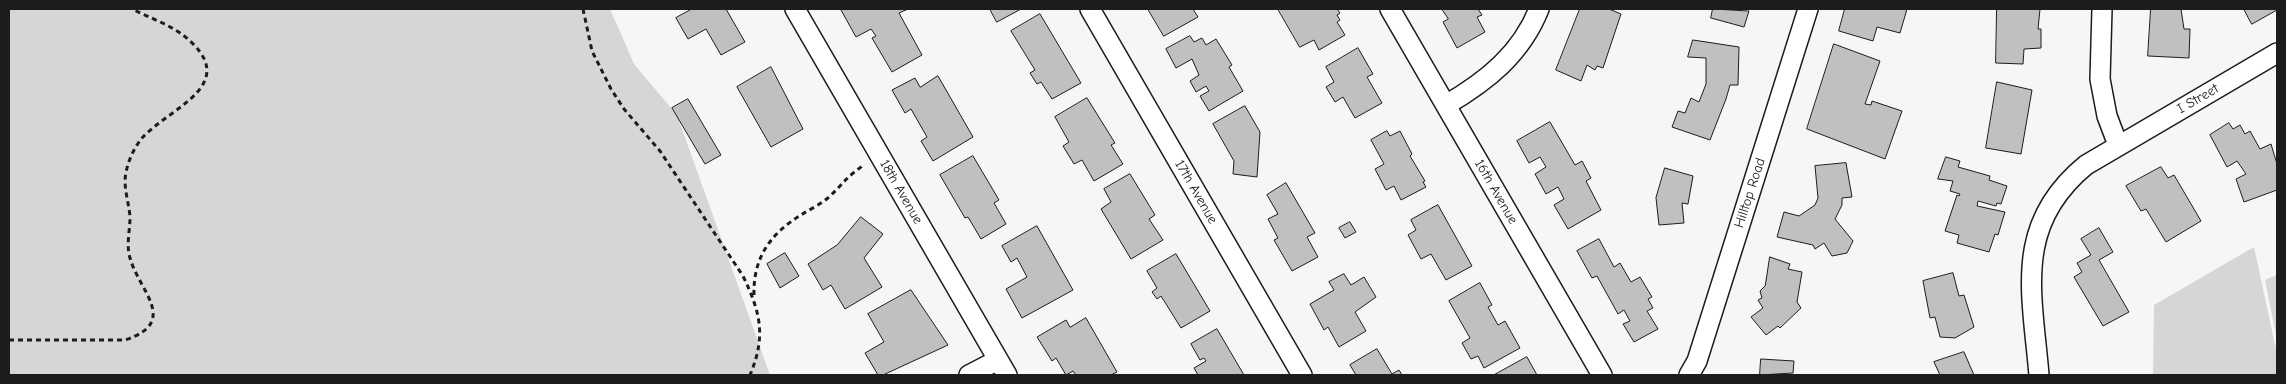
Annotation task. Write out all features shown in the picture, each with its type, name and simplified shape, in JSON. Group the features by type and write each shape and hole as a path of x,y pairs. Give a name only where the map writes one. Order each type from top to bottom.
{"street":[{"name":"18th Avenue","path":"795,9 1003,367"},
{"name":"17th Avenue","path":"1090,9 1302,375"},
{"name":"16th Avenue","path":"1390,9 1602,375"},
{"path":"1446,105 1487,79 1502,65 1525,37 1540,9"},
{"name":"Hilltop Road","path":"1689,375 1697,361 1808,9"},
{"path":"2102,9 2100,79 2107,116 2118,145"},
{"name":"I Street","path":"2039,375 2032,258 2042,218 2053,198 2068,180 2086,165 2277,53"},
{"path":"969,375 1003,367"}],"path":[{"path":"9,340 124,340 137,336 152,320 154,310 149,294 131,261 128,249 130,214 125,187 128,162 140,140 189,101 204,81 207,72 200,50 181,34 132,9"},
{"path":"583,9 592,51 611,89 624,109 660,151 743,276 754,298"},
{"path":"750,375 759,352 761,334 754,298 756,266 768,244 787,224 830,197 847,176 864,165"}],"shaded area":[{"path":"9,9 610,9 634,64 677,115 770,375 9,375"},
{"path":"2254,247 2277,354 2277,375 2153,375 2154,305"},
{"path":"2277,275 2277,340 2265,280"}],"building":[{"path":"692,9 726,9 745,42 721,55 706,29 688,39 676,18"},
{"path":"908,9 899,13 922,55 892,72 872,38 876,36 871,29 856,37 841,10"},
{"path":"990,9 1021,9 997,22"},
{"path":"1148,9 1193,9 1198,17 1164,36"},
{"path":"1278,9 1337,9 1340,13 1337,15 1340,20 1337,22 1345,35 1319,50 1314,40 1300,47"},
{"path":"1442,9 1478,9 1482,15 1477,17 1485,32 1457,48 1443,22 1448,19"},
{"path":"1580,9 1609,9 1621,14 1603,68 1597,66 1595,70 1587,65 1581,81 1556,70"},
{"path":"1713,9 1749,11 1744,27 1711,18"},
{"path":"1845,9 1907,9 1900,33 1877,27 1873,41 1839,31"},
{"path":"1997,9 2040,9 2038,29 2041,29 2041,48 2024,49 2023,64 1996,63"},
{"path":"2151,9 2181,9 2184,29 2190,29 2189,58 2148,56"},
{"path":"2244,9 2277,9 2277,10 2252,24"},
{"path":"1040,14 1081,83 1052,99 1041,82 1037,84 1030,73 1035,70 1011,31"},
{"path":"1190,36 1194,42 1202,38 1206,45 1216,39 1232,65 1229,67 1243,91 1209,111 1200,96 1209,91 1206,86 1196,92 1190,81 1199,75 1192,59 1176,68 1166,49"},
{"path":"1693,40 1739,47 1738,85 1730,85 1710,140 1672,127 1678,111 1685,113 1691,98 1699,102 1706,84 1706,58 1688,57"},
{"path":"1834,44 1880,61 1865,104 1871,105 1872,101 1902,111 1885,159 1807,129"},
{"path":"1358,48 1373,74 1367,77 1382,103 1355,118 1343,97 1335,102 1326,87 1334,82 1326,67"},
{"path":"771,67 803,129 771,147 737,87"},
{"path":"938,76 973,137 933,161 921,141 927,137 911,109 905,113 892,90 915,78 920,87"},
{"path":"1997,82 2032,90 2021,154 1986,148"},
{"path":"1087,98 1115,143 1111,145 1123,164 1094,181 1082,160 1074,164 1063,146 1069,142 1055,117"},
{"path":"688,99 721,155 705,164 672,108"},
{"path":"1245,106 1260,132 1257,177 1233,174 1234,161 1213,124"},
{"path":"1550,122 1575,165 1582,161 1591,178 1586,181 1601,210 1568,229 1554,205 1564,199 1558,187 1546,194 1535,174 1546,167 1540,157 1529,163 1517,141"},
{"path":"2229,123 2233,129 2240,125 2245,134 2250,131 2260,149 2271,144 2277,164 2277,190 2244,202 2236,179 2246,174 2237,161 2227,167 2210,135"},
{"path":"1387,131 1390,136 1400,131 1412,154 1410,156 1425,181 1423,182 1426,187 1401,200 1394,186 1386,190 1375,169 1384,164 1371,140"},
{"path":"973,156 999,200 994,203 1006,224 981,239 968,217 965,218 940,175"},
{"path":"1946,157 1960,161 1958,167 1990,176 1989,180 2007,186 2001,204 1997,203 1996,206 1978,201 1977,206 2005,212 1998,235 1995,234 1989,252 1957,243 1959,235 1945,231 1957,195 1959,196 1960,194 1950,191 1953,181 1938,179"},
{"path":"1846,163 1852,197 1842,198 1842,205 1835,219 1853,241 1847,253 1832,256 1824,243 1815,249 1813,245 1777,237 1784,212 1799,216 1815,205 1818,198 1815,166"},
{"path":"2161,167 2168,178 2174,175 2201,221 2166,242 2146,209 2141,211 2126,186"},
{"path":"1665,168 1693,176 1688,204 1682,203 1684,223 1659,225 1656,198"},
{"path":"1130,174 1155,215 1149,219 1163,240 1131,259 1101,209 1111,202 1104,189"},
{"path":"1286,183 1315,233 1307,237 1318,257 1292,271 1274,240 1278,238 1268,219 1278,214 1267,195"},
{"path":"1438,205 1472,266 1446,280 1431,254 1421,259 1408,235 1416,230 1411,220"},
{"path":"861,217 883,234 864,258 882,287 845,309 831,285 823,290 808,264 837,245"},
{"path":"1350,222 1356,232 1345,238 1339,228"},
{"path":"1037,226 1073,290 1022,318 1006,289 1027,277 1017,258 1011,262 1002,246"},
{"path":"2099,228 2113,252 2099,260 2129,312 2103,326 2074,277 2082,272 2077,263 2091,255 2081,239"},
{"path":"1599,239 1614,267 1620,263 1631,282 1640,277 1652,297 1648,299 1653,308 1647,311 1658,329 1634,342 1623,324 1630,321 1624,310 1618,314 1597,276 1592,278 1577,251"},
{"path":"785,253 799,276 780,288 767,264"},
{"path":"1176,254 1210,311 1181,328 1161,296 1157,299 1152,292 1157,288 1147,271"},
{"path":"1770,257 1790,264 1788,269 1802,272 1797,302 1801,308 1780,328 1778,326 1766,335 1751,317 1763,308 1758,300 1762,298 1760,291 1765,286"},
{"path":"1953,273 1959,296 1964,295 1974,327 1955,338 1940,337 1935,317 1930,318 1923,281"},
{"path":"1344,274 1351,285 1364,277 1376,297 1355,312 1366,331 1339,347 1328,327 1324,330 1310,304 1334,290 1329,282"},
{"path":"1480,283 1492,305 1488,307 1498,325 1505,321 1520,348 1484,368 1478,356 1471,359 1462,343 1470,338 1449,301"},
{"path":"911,290 948,345 883,375 878,375 865,353 884,342 868,314"},
{"path":"1086,318 1117,372 1111,375 1076,375 1073,371 1066,375 1056,358 1052,361 1037,337 1066,320 1070,327"},
{"path":"1217,329 1244,375 1198,375 1194,368 1206,361 1204,358 1200,360 1191,344"},
{"path":"1377,349 1392,374 1399,370 1402,375 1356,375 1350,365"},
{"path":"1964,352 1974,375 1940,375 1934,362"},
{"path":"1527,357 1537,375 1494,375"},
{"path":"1761,359 1794,361 1793,373 1760,375"}]}
